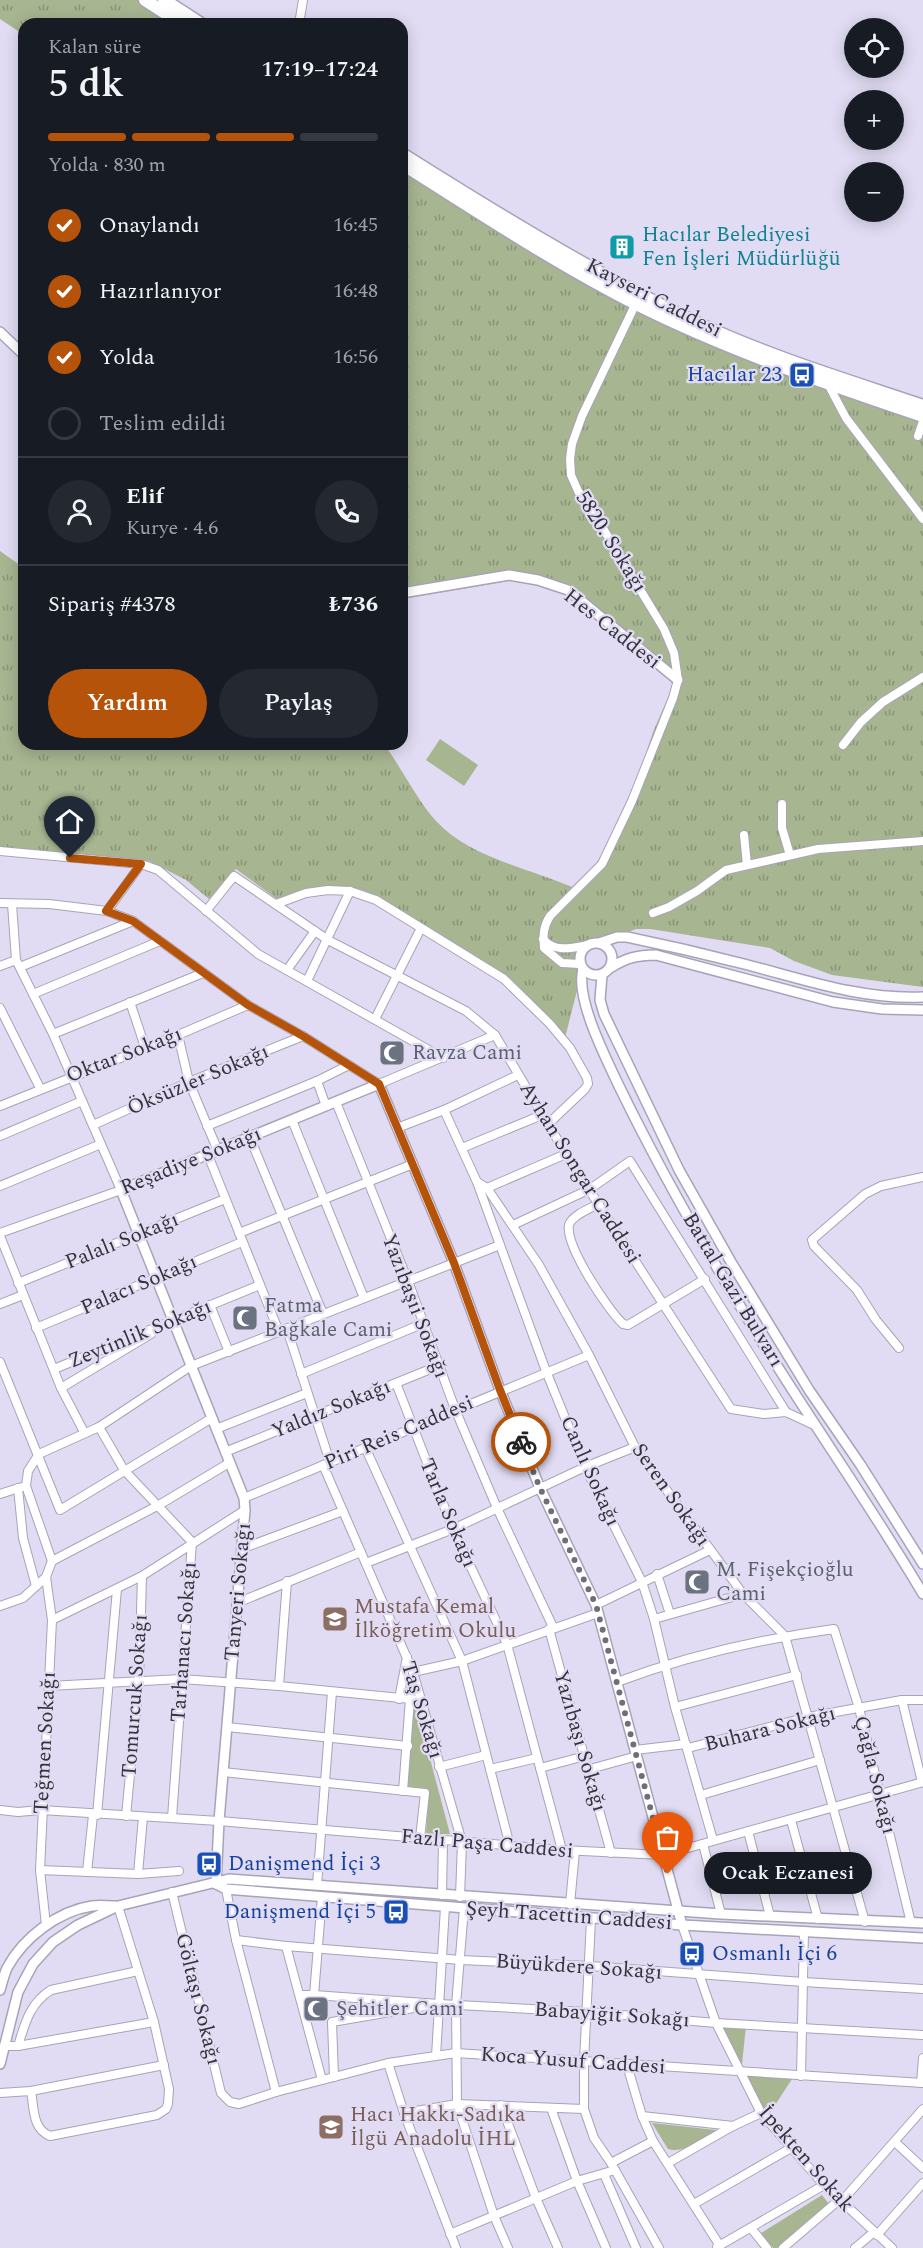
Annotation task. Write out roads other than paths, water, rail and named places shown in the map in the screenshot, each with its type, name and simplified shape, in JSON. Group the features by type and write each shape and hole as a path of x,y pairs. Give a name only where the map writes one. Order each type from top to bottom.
{"main road":[{"path":"145,0 173,18"},
{"path":"164,0 192,18"},
{"name":"Kayseri Caddesi","path":"408,157 560,249 637,293 694,321 768,353 923,406"},
{"name":"Kayseri Caddesi","path":"408,168 522,238 636,303 716,341 923,418"}],"street":[{"path":"300,18 303,0"},
{"name":"5820. Sokağı","path":"636,303 582,416 572,444 571,475 578,491 663,629 674,653 678,680"},
{"path":"0,332 18,349"},
{"path":"828,384 846,418 923,519"},
{"path":"918,436 923,418"},
{"name":"Hes Caddesi","path":"408,592 509,575 538,580 568,590 678,680"},
{"path":"843,745 861,722 883,702 923,677"},
{"path":"678,680 632,801 602,864 550,916 545,924 544,948 557,959 581,966 591,975 602,975 627,958 656,955 833,1002 882,1009 923,1010"},
{"path":"782,804 782,828 790,855"},
{"path":"744,835 747,864"},
{"path":"653,913 697,891 726,870 747,864 818,849 923,841"},
{"path":"0,851 141,864 158,870 258,954 443,1059"},
{"path":"106,911 141,864"},
{"name":"Ayhan Songar Caddesi","path":"206,911 234,876 328,940 466,1011 495,1035 566,1154 731,1408 764,1414 786,1412 816,1426"},
{"path":"276,904 306,893 328,890 350,891 376,900 504,979 550,1024 570,1048 587,1078 588,1084 585,1089 548,1124"},
{"path":"307,981 350,891"},
{"path":"0,903 49,904 106,911 133,921 248,1005 303,1036 379,1084 454,1263 500,1390 540,1488 597,1609 682,1925"},
{"path":"12,904 18,964 53,1034 121,1190"},
{"path":"0,966 18,964 133,921"},
{"path":"375,1019 422,927"},
{"path":"287,970 315,931"},
{"path":"543,939 547,944 561,949 599,943 617,937 627,938 744,963 845,990 877,996 923,997"},
{"path":"33,994 160,941"},
{"path":"599,943 611,953 610,968"},
{"path":"581,966 581,953 588,945"},
{"name":"Battal Gazi Bulvarı","path":"581,966 580,986 600,1045 642,1133 741,1306 816,1426 891,1539 923,1594"},
{"path":"53,1034 203,973"},
{"name":"Battal Gazi Bulvarı","path":"602,975 600,1000 604,1014 679,1170 778,1339 923,1564"},
{"path":"130,1002 145,1047"},
{"name":"Oktar Sokağı","path":"0,1106 248,1005"},
{"path":"0,1008 40,1088"},
{"path":"178,1035 189,1082 218,1151"},
{"path":"379,1084 443,1059 495,1035"},
{"name":"Öksüzler Sokağı","path":"93,1125 189,1082 303,1036"},
{"path":"207,1126 317,1081 349,1065"},
{"path":"397,1128 444,1110 518,1075"},
{"path":"317,1081 326,1106"},
{"name":"Reşadiye Sokağı","path":"0,1234 121,1190 379,1084"},
{"path":"0,1137 82,1101"},
{"name":"Yazıbaşıi Sokağı","path":"336,1102 408,1281 455,1409 497,1509"},
{"name":"Canlı Sokağı","path":"444,1110 477,1182 546,1371 585,1467 642,1582 713,1840"},
{"path":"462,1148 542,1115"},
{"path":"292,1120 364,1298"},
{"path":"250,1137 323,1314"},
{"path":"0,1186 101,1144"},
{"path":"488,1188 566,1154"},
{"name":"Taş Sokağı","path":"208,1155 260,1285 283,1330 301,1374 343,1511 413,1671 462,1842 460,1897"},
{"path":"513,1225 590,1189 630,1161 786,1412"},
{"path":"239,1233 412,1164"},
{"path":"899,1348 876,1320 856,1290 812,1242 814,1237 865,1194 881,1186 923,1178"},
{"name":"Seren Sokağı","path":"477,1182 488,1188 539,1265 589,1355 635,1447 743,1594 784,1636 865,1922"},
{"name":"Tanyeri Sokağı","path":"121,1190 230,1463 245,1510 219,1821 216,1884"},
{"name":"Palalı Sokağı","path":"18,1283 225,1199"},
{"path":"599,1204 573,1219 569,1225 578,1256 594,1286 614,1315 625,1325 705,1280"},
{"path":"0,1234 61,1388 84,1432"},
{"name":"Palacı Sokağı","path":"36,1328 242,1242"},
{"path":"36,1586 23,1538 22,1487 28,1471 39,1454 99,1427 191,1366 500,1245"},
{"name":"Zeytinlik Sokağı","path":"54,1369 172,1317 260,1285"},
{"path":"0,1304 23,1294"},
{"path":"210,1305 228,1352"},
{"path":"61,1388 172,1317"},
{"path":"301,1374 422,1324"},
{"name":"Piri Reis Caddesi","path":"243,1498 589,1355"},
{"path":"0,1362 60,1510 212,1418"},
{"name":"Yaldız Sokağı","path":"225,1452 438,1366"},
{"name":"Tarla Sokağı","path":"396,1383 453,1529 507,1644 562,1850"},
{"path":"216,1429 307,1393"},
{"name":"Tarhanacı Sokağı","path":"99,1427 124,1470 192,1542 172,1818"},
{"path":"365,1447 462,1661 510,1846"},
{"path":"366,1563 453,1529 585,1467 635,1447"},
{"path":"22,1487 52,1562 159,1505 230,1463"},
{"path":"0,1494 22,1487"},
{"name":"Yazıbaşı Sokağı","path":"497,1509 551,1628 611,1853"},
{"path":"52,1620 142,1576 245,1510"},
{"path":"242,1549 343,1511"},
{"path":"413,1671 462,1661 551,1628 597,1609 657,1574 710,1550"},
{"path":"237,1603 361,1552"},
{"name":"Teğmen Sokağı","path":"46,1925 39,1870 52,1620 46,1577 52,1562"},
{"path":"657,1574 670,1614"},
{"name":"Tomurcuk Sokağı","path":"126,1816 139,1681 142,1576"},
{"path":"0,1606 22,1598 46,1577"},
{"path":"279,1686 287,1581"},
{"path":"87,1872 110,1683 117,1589"},
{"path":"654,1619 743,1594"},
{"name":"Çağla Sokağı","path":"784,1636 834,1629 859,1708 911,1923"},
{"path":"616,1682 665,1664 784,1636"},
{"path":"399,1699 407,1657"},
{"path":"675,1707 796,1675"},
{"path":"49,1686 181,1679 421,1700"},
{"path":"317,1885 332,1692"},
{"path":"403,1791 410,1699"},
{"path":"902,1700 923,1782"},
{"name":"Buhara Sokağı","path":"590,1769 636,1754 687,1746 808,1717 902,1700 923,1700"},
{"path":"227,1727 408,1746"},
{"path":"439,1767 486,1755"},
{"path":"540,1768 585,1756"},
{"path":"490,1769 537,1758"},
{"path":"701,1795 820,1760"},
{"path":"223,1772 425,1793 420,1838"},
{"name":"Fazlı Paşa Caddesi","path":"0,1810 18,1812 41,1810 219,1821 510,1846 663,1856 923,1782"},
{"path":"138,1874 143,1817"},
{"path":"791,1820 818,1919"},
{"path":"748,1831 770,1916"},
{"path":"442,1895 443,1840"},
{"path":"703,1844 721,1914"},
{"path":"570,1904 575,1851"},
{"path":"39,1870 138,1874 180,1871"},
{"name":"Şeyh Tacettin Caddesi","path":"118,1905 216,1884 229,1879 721,1914 923,1923"},
{"name":"Şeyh Tacettin Caddesi","path":"216,1884 226,1889 591,1919 923,1938"},
{"path":"226,1889 236,1940 276,2092"},
{"name":"Göltaşı Sokağı","path":"172,1892 221,2093 230,2102"},
{"path":"314,1995 322,1897"},
{"path":"0,1990 7,1969 19,1949 46,1925 68,1912 92,1905 118,1905"},
{"path":"0,2064 18,1992 33,1964 53,1942 78,1925 118,1905"},
{"path":"31,2091 37,2125 44,2134 50,2136 157,2115 166,2109 169,2089 164,2065 118,1905"},
{"path":"436,2056 446,1907"},
{"path":"464,1908 456,2005 457,2104 494,2216 508,2248"},
{"path":"591,1919 584,2109 594,2138 659,2248"},
{"name":"İpekten Sokak","path":"682,1925 716,2023 761,2113 824,2186 892,2248"},
{"path":"801,2076 804,1931"},
{"name":"Büyükdere Sokağı","path":"236,1940 461,1960 590,1966 923,1989"},
{"path":"286,1946 322,2080"},
{"path":"19,1949 33,1964"},
{"path":"18,2046 28,2015 41,1996 51,1990 138,1971"},
{"name":"Babayiğit Sokağı","path":"300,1995 923,2035"},
{"path":"334,2077 332,2022 439,2004"},
{"path":"4,2046 18,2046 153,2022"},
{"name":"Koca Yusuf Caddesi","path":"230,2102 239,2104 388,2063 456,2053 922,2083"},
{"path":"922,2083 923,2058"},
{"path":"388,2063 404,2114 456,2248"},
{"path":"0,2093 31,2091 164,2065"},
{"path":"627,2065 642,2116 653,2140 694,2204 718,2247 824,2186"},
{"path":"404,2114 457,2104 584,2109"},
{"path":"501,2105 558,2248"},
{"path":"551,2108 577,2181 606,2248"},
{"path":"783,2248 840,2201 923,2109"},
{"path":"668,2163 733,2126 761,2113"},
{"path":"642,2116 733,2126"},
{"path":"450,2234 577,2181 604,2174 653,2140"},
{"path":"895,2142 923,2168"},
{"path":"694,2204 791,2148"},
{"path":"604,2174 636,2248"},
{"path":"855,2248 875,2234 923,2183"},
{"path":"751,2228 767,2248"}],"place":[{"name":"Hacılar Belediyesi Fen İşleri Müdürlüğü","path":"622,247"},
{"name":"Hacılar 23","path":"802,375"},
{"name":"Ravza Cami","path":"392,1053"},
{"name":"Fatma Bağkale Cami","path":"245,1318"},
{"name":"M. Fişekçioğlu Cami","path":"697,1582"},
{"name":"Mustafa Kemal İlköğretim Okulu","path":"335,1619"},
{"name":"Danişmend İçi 3","path":"209,1864"},
{"name":"Ocak Eczanesi","path":"668,1874"},
{"name":"Danişmend İçi 5","path":"396,1912"},
{"name":"Osmanlı İçi 6","path":"692,1954"},
{"name":"Şehitler Cami","path":"316,2009"},
{"name":"Hacı Hakkı-Sadıka İlgü Anadolu İHL","path":"331,2127"}]}
